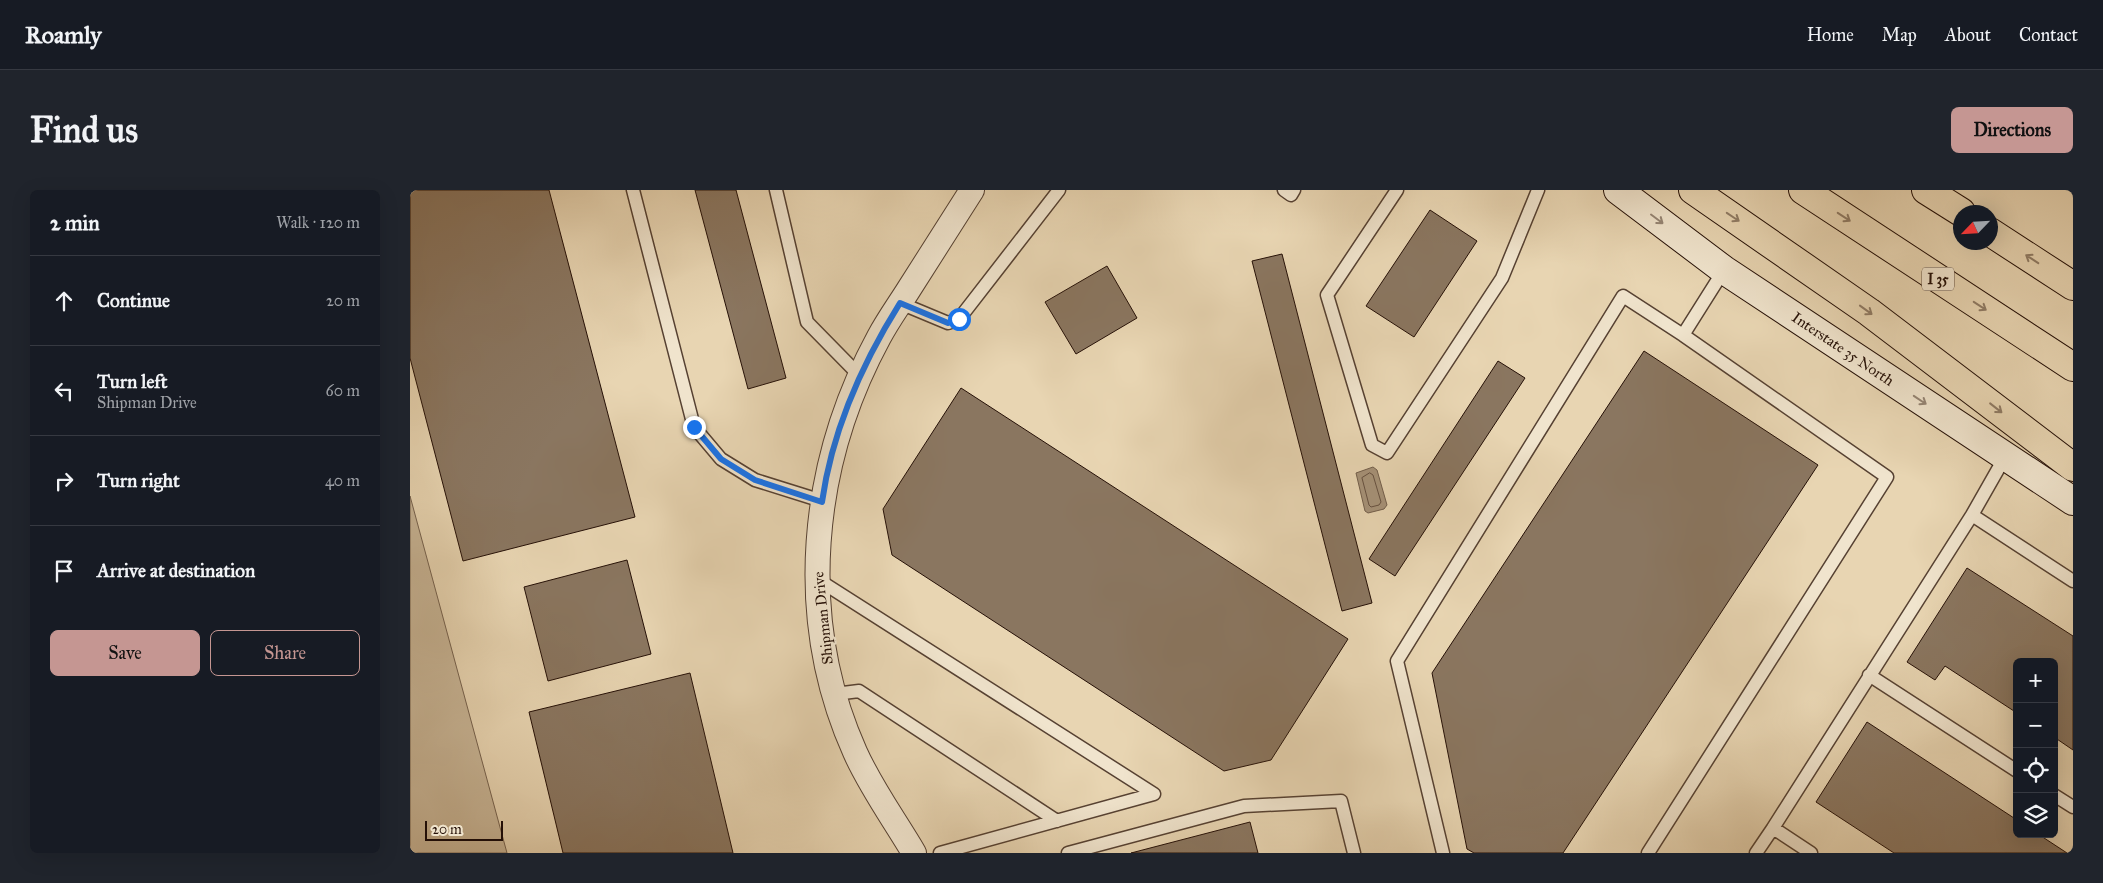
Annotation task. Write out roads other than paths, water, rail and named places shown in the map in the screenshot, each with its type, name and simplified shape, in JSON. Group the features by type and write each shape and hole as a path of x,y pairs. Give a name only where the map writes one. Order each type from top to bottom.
{"highway":[{"path":"1693,190 1869,312 2073,468"},
{"name":"I 35","path":"1803,190 2073,367"},
{"path":"1926,190 1953,207"},
{"path":"1998,237 2073,286"}],"main road":[{"name":"Interstate 35 North","path":"1618,190 1724,270 2073,501"}],"street":[{"name":"Shipman Drive","path":"914,853 876,792 855,752 841,717 826,660 817,579 818,538 822,502 836,441 860,376 879,336 972,190"}],"lane":[{"path":"633,190 694,427 721,459 755,480 822,502"},
{"path":"776,190 807,322 860,376"},
{"path":"900,303 948,323 959,319 1059,190"},
{"path":"1284,190 1291,195 1294,190"},
{"path":"1397,190 1327,295 1372,445 1387,453 1502,278 1538,190"},
{"path":"1683,335 1724,270"},
{"path":"1443,853 1397,661 1623,296 1683,335 1887,477 1648,853"},
{"path":"1756,853 1972,515 2005,457"},
{"path":"1972,515 2073,581"},
{"path":"817,579 1154,794 940,853"},
{"path":"1869,676 2013,768"},
{"path":"835,694 860,691 1057,821"},
{"path":"2058,798 2073,807"},
{"path":"1068,853 1244,806 1341,801 1354,853"},
{"path":"1773,828 1811,853"}],"water":[{"path":"1373,467 1377,470 1387,505 1384,509 1368,513 1365,511 1356,473"}]}
